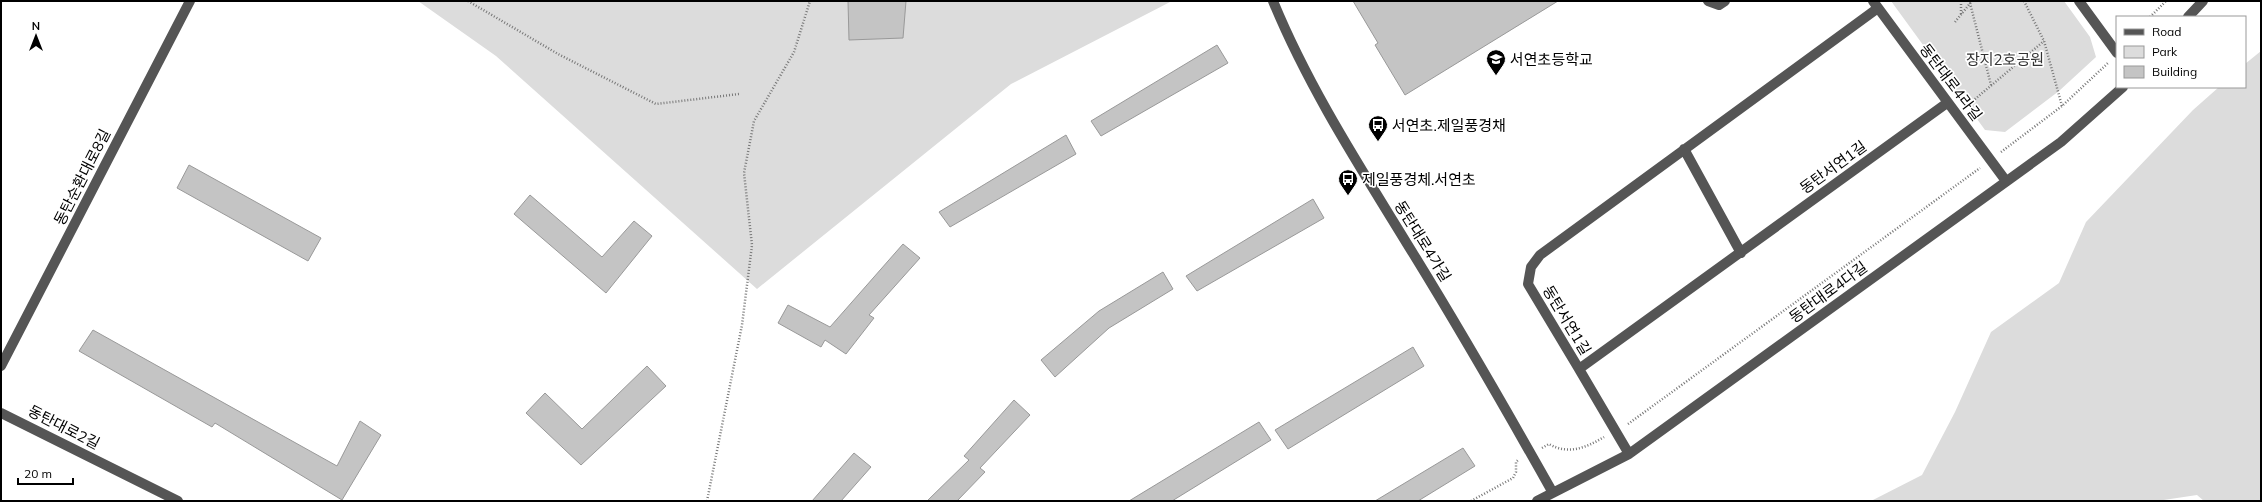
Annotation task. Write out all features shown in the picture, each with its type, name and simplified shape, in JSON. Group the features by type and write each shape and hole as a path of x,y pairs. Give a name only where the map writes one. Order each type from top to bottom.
{"street":[{"name":"동탄순환대로8길","path":"1,366 190,1"},
{"name":"동탄대로4가길","path":"1273,1 1319,97 1448,311 1553,493"},
{"path":"1708,1 1719,5 1725,1"},
{"path":"2079,1 2116,52"},
{"path":"2189,16 2203,1"},
{"name":"동탄대로4라길","path":"1875,5 2006,181"},
{"name":"동탄서연1길","path":"1875,5 1540,255 1531,267 1528,284 1579,369 1947,103"},
{"name":"동탄대로4다길","path":"1537,501 1629,454 2061,142 2122,88"},
{"path":"1684,149 1741,253"},
{"path":"1579,369 1629,454"},
{"name":"동탄대로2길","path":"1,413 178,501"}],"path":[{"path":"468,1 558,54 656,104 739,94"},
{"path":"708,501 743,318 752,245 744,172 754,121 794,52 810,1"},
{"path":"1961,1 1961,14"},
{"path":"2024,1 2044,41 2062,106"},
{"path":"2151,16 2166,1"},
{"path":"1955,22 1971,2"},
{"path":"1971,2 1991,85"},
{"path":"1956,114 2044,41"},
{"path":"2008,146 2062,106 2105,67"},
{"path":"1637,418 1975,172"},
{"path":"1549,444 1557,449 1568,450 1581,448 1596,442"},
{"path":"1471,501 1513,478 1516,472 1516,462"}],"green space":[{"path":"418,1 1172,1 1011,84 757,289 496,56"},
{"name":"장지2호공원","path":"1891,1 2064,1 2090,37 2096,57 2059,91 2005,132 1985,130"},
{"path":"2261,51 2261,501 2204,501 2197,495 2157,501 1871,501 1922,475 1955,412 1991,332 2059,283 2086,222 2193,110 2218,88 2246,88 2246,63"}],"building":[{"path":"848,1 906,1 903,38 849,40"},
{"path":"1353,1 1558,1 1405,95 1375,45 1378,43"},
{"path":"1217,45 1228,63 1101,136 1091,121"},
{"path":"1066,135 1076,154 950,227 939,212"},
{"path":"189,165 321,238 308,261 177,188"},
{"path":"530,195 602,257 634,221 652,236 606,293 514,214"},
{"path":"1313,199 1324,218 1197,291 1186,276"},
{"path":"903,244 920,258 869,315 874,318 846,354 825,340 821,347 778,323 788,305 830,327"},
{"path":"1163,272 1173,289 1109,328 1055,377 1041,360 1099,311"},
{"path":"93,330 337,466 360,421 381,435 342,500 215,423 212,427 79,351"},
{"path":"1413,347 1424,366 1288,449 1275,430"},
{"path":"647,366 666,386 581,465 526,413 545,393 582,429"},
{"path":"1014,400 1030,415 980,468 985,472 957,501 927,501 969,460 964,456"},
{"path":"1259,422 1271,440 1172,501 1129,501"},
{"path":"1463,448 1475,466 1418,501 1375,501"},
{"path":"854,453 871,467 841,501 812,501"}],"place":[{"name":"서연초등학교","path":"1496,76"},
{"name":"서연초.제일풍경채","path":"1378,142"},
{"name":"제일풍경체.서연초","path":"1348,196"}]}
